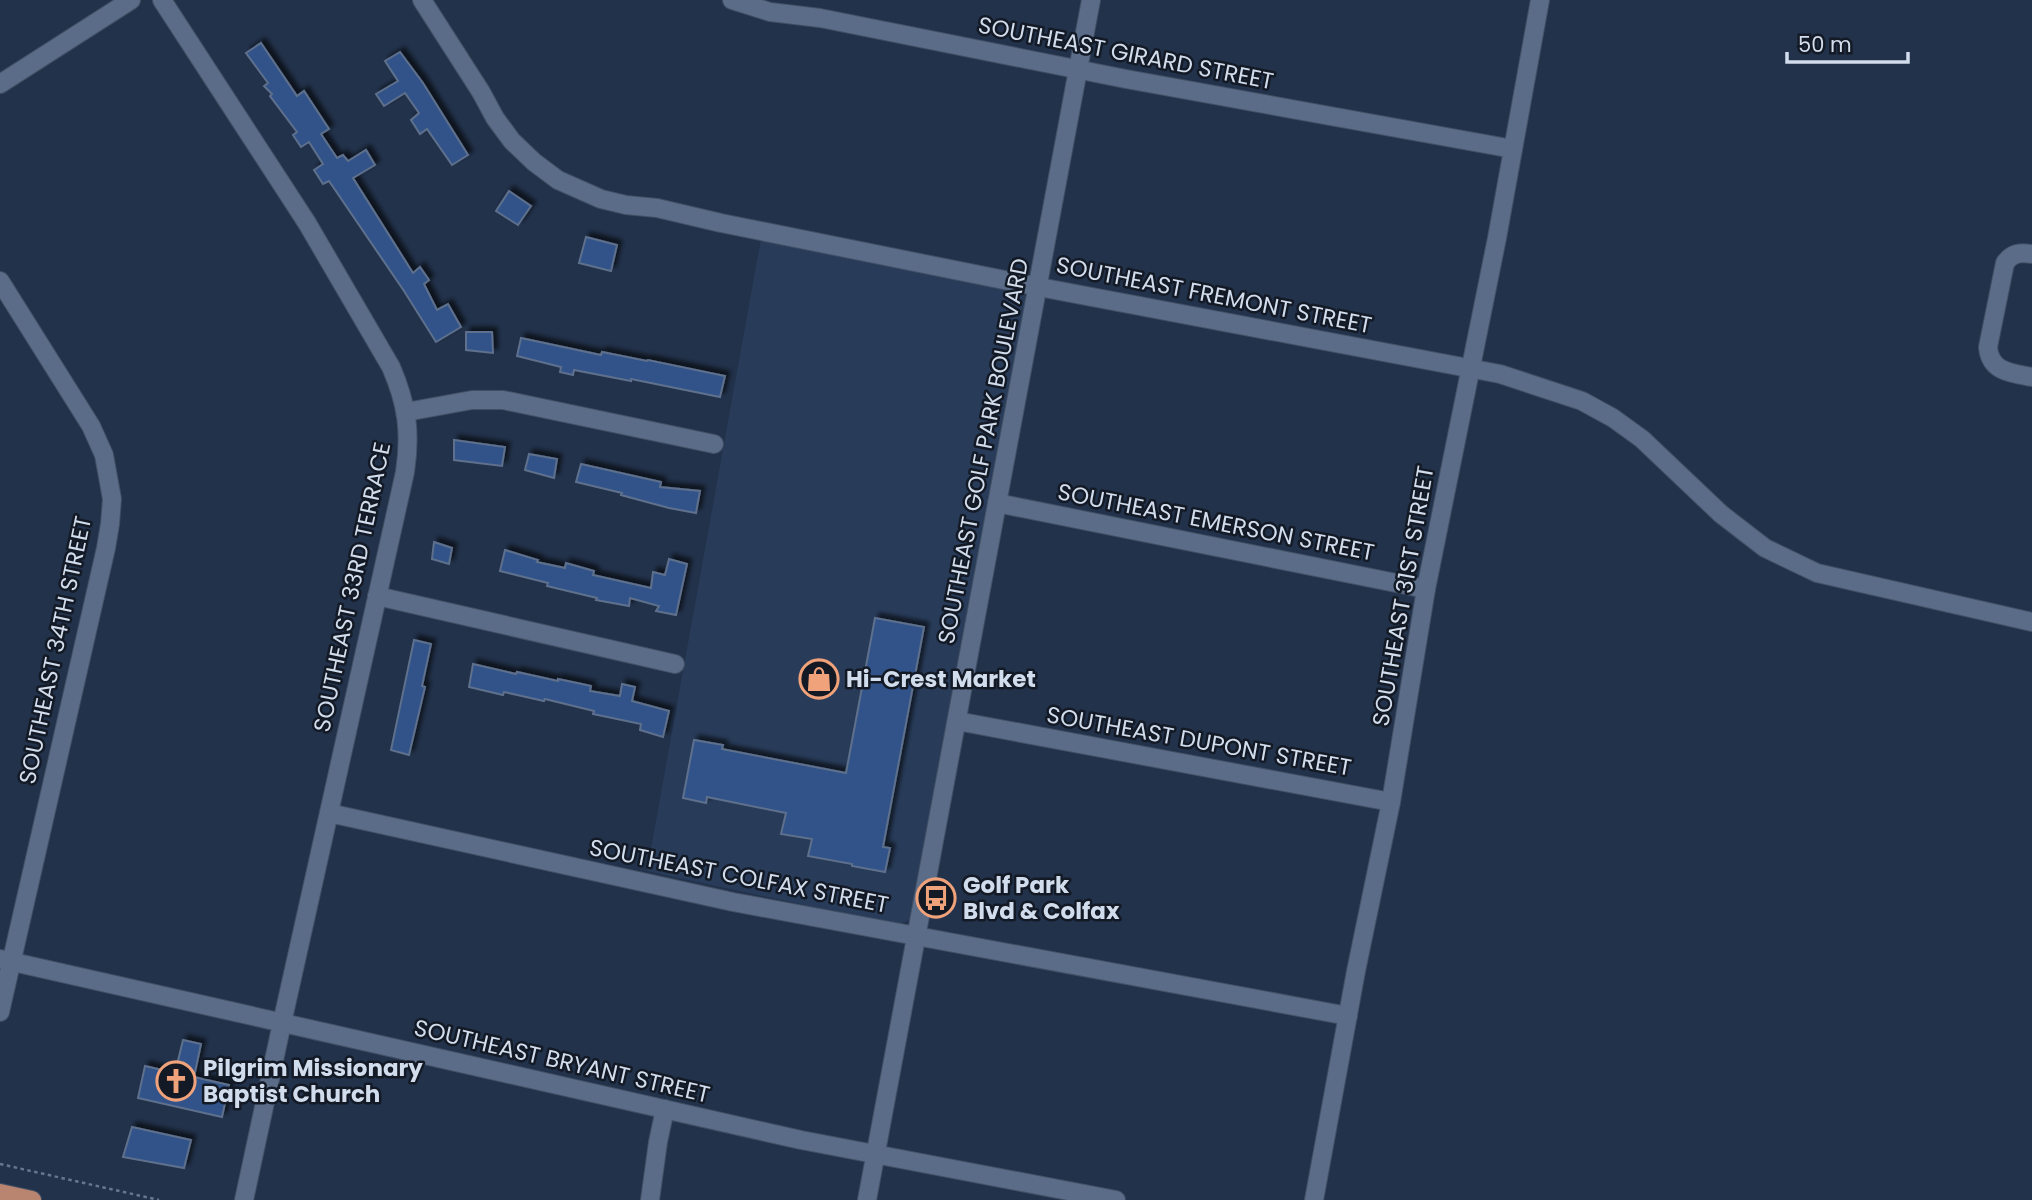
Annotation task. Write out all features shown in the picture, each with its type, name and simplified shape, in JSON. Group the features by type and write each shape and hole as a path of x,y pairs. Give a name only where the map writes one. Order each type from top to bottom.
{"main road":[{"path":"0,1193 32,1200"}],"street":[{"path":"0,84 131,0"},
{"name":"SOUTHEAST 33RD TERRACE","path":"162,0 307,223 391,367 406,412 408,450 405,472 244,1200"},
{"name":"SOUTHEAST FREMONT STREET","path":"422,0 512,141 558,180 586,194 626,205 657,208 1039,287 1500,374 1582,401 1613,418 1642,439 1721,514 1765,548 1817,573 2032,622"},
{"name":"SOUTHEAST GIRARD STREET","path":"732,0 770,12 820,18 1078,70 1513,149"},
{"name":"SOUTHEAST GOLF PARK BOULEVARD","path":"867,1200 1091,0"},
{"name":"SOUTHEAST 31ST STREET","path":"1314,1200 1391,802 1426,589 1471,369 1540,0"},
{"path":"2032,254 2014,254 2005,262 1988,347 1994,365 2004,372 2032,377"},
{"name":"SOUTHEAST 34TH STREET","path":"0,281 94,433 104,455 111,499 106,548 6,960 0,1012"},
{"path":"406,412 472,400 503,400 714,444"},
{"name":"SOUTHEAST EMERSON STREET","path":"997,503 1426,589"},
{"path":"377,596 675,664"},
{"name":"SOUTHEAST DUPONT STREET","path":"957,721 1391,802"},
{"name":"SOUTHEAST COLFAX STREET","path":"329,813 733,902 1348,1016"},
{"name":"SOUTHEAST BRYANT STREET","path":"6,960 801,1140 1116,1200"},
{"path":"650,1200 665,1109"}],"path":[{"path":"0,1164 159,1200"}],"shaded area":[{"path":"761,239 1017,291 1025,296 1026,306 914,914 909,920 898,925 647,871"}],"building":[{"path":"261,43 297,96 304,91 329,129 321,134 337,158 343,155 348,161 366,150 375,165 353,178 413,273 420,267 429,280 424,284 437,310 448,304 461,327 436,342 329,181 323,184 314,170 323,164 309,142 301,147 293,135 297,132 270,96 272,94 264,86 268,83 246,53"},
{"path":"400,52 423,83 468,155 452,165 427,129 420,134 411,120 419,113 405,93 384,106 376,94 398,81 385,61"},
{"path":"509,191 531,206 518,225 496,211"},
{"path":"586,237 617,245 611,271 579,263"},
{"path":"466,332 492,332 493,353 466,350"},
{"path":"521,338 725,376 720,397 574,370 573,375 560,372 561,367 517,356"},
{"path":"454,440 505,447 502,466 454,460"},
{"path":"529,454 557,459 554,478 525,470"},
{"path":"581,464 661,482 660,487 700,491 696,513 576,482"},
{"path":"434,542 452,548 449,564 432,559"},
{"path":"505,550 538,560 537,562 565,568 566,563 594,571 593,575 651,588 653,572 665,575 669,559 687,564 676,615 656,611 659,606 630,598 629,606 596,600 597,598 547,586 548,583 500,571"},
{"path":"875,618 924,627 883,847 890,848 885,872 808,856 812,839 781,834 786,813 707,797 706,803 683,798 694,740 723,745 722,749 846,773"},
{"path":"414,640 431,644 422,686 425,687 409,755 391,750"},
{"path":"473,664 582,684 591,686 590,691 620,696 622,684 635,687 632,701 669,711 663,737 640,730 641,724 593,714 594,711 545,699 544,701 504,692 503,695 469,687"},
{"name":"Pilgrim Missionary Baptist Church","path":"183,1040 201,1044 194,1077 229,1085 222,1117 138,1098 145,1066 175,1073"},
{"path":"132,1127 191,1140 184,1168 123,1157"}],"place":[{"name":"Hi-Crest Market","path":"819,679"},
{"name":"Golf Park Blvd & Colfax","path":"936,898"},
{"name":"Pilgrim Missionary Baptist Church","path":"176,1081"}]}
